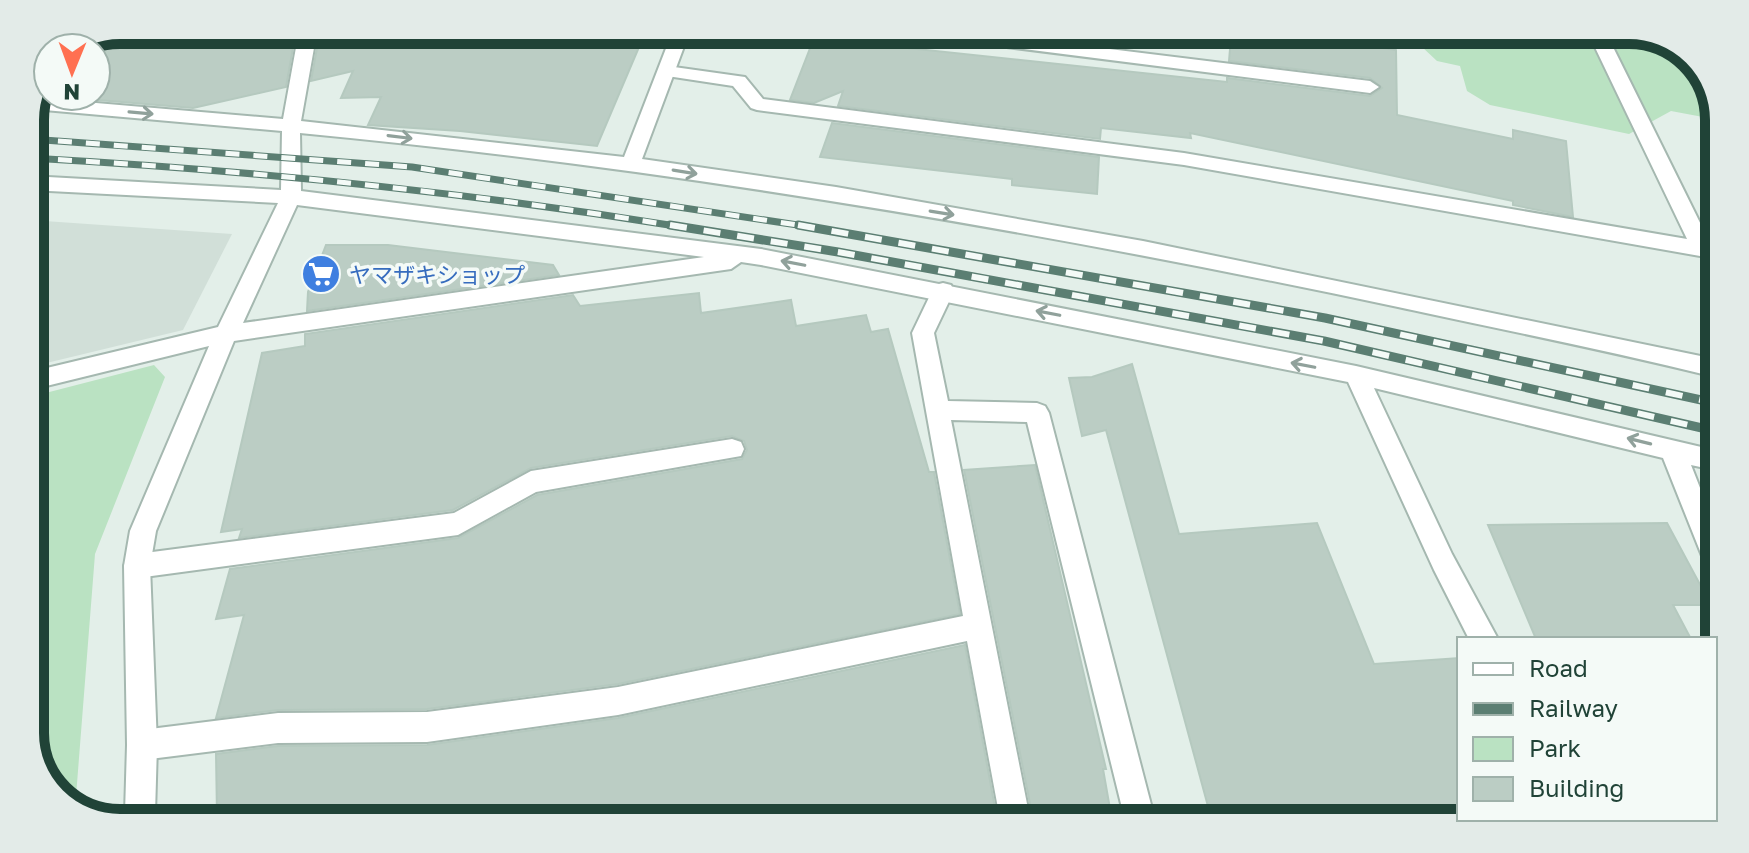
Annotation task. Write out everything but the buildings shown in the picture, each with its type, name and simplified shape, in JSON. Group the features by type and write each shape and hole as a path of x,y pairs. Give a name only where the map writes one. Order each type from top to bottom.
{"street":[{"path":"140,809 142,745 137,566 143,531 210,368 291,197 291,125 306,44"},
{"path":"631,164 677,44"},
{"path":"1024,44 1370,87"},
{"path":"1603,44 1705,241"},
{"path":"667,71 739,81 757,104 1184,159 1705,250"},
{"path":"112,110 291,125 631,164 976,218 1301,279 1705,366"},
{"path":"44,184 291,197 761,257 1356,375 1705,458"},
{"path":"44,378 229,333 761,257"},
{"path":"943,291 923,333 1013,809"},
{"path":"1356,375 1443,562 1483,637"},
{"path":"938,410 1037,413 1137,809"},
{"path":"137,566 458,524 531,482 732,449"},
{"path":"1672,449 1705,533"},
{"path":"142,745 278,728 427,727 618,701 979,626"}],"shaded area":[{"path":"44,221 232,234 183,330 44,364"}],"green space":[{"path":"1643,45 1671,57 1686,70 1701,96 1705,117 1671,111 1629,134 1490,105 1467,91 1460,66 1437,61 1421,46"},
{"path":"154,365 165,377 95,554 76,795 57,775 48,757 44,738 44,393"}],"railway":[{"path":"44,140 412,167 800,225"},
{"path":"44,159 357,184 520,203 682,227"},
{"path":"670,225 838,252 1324,341 1705,429"},
{"path":"800,225 811,227"},
{"path":"800,225 1325,318 1705,401"}],"place":[{"name":"ヤマザキショップ","path":"321,274"}]}
